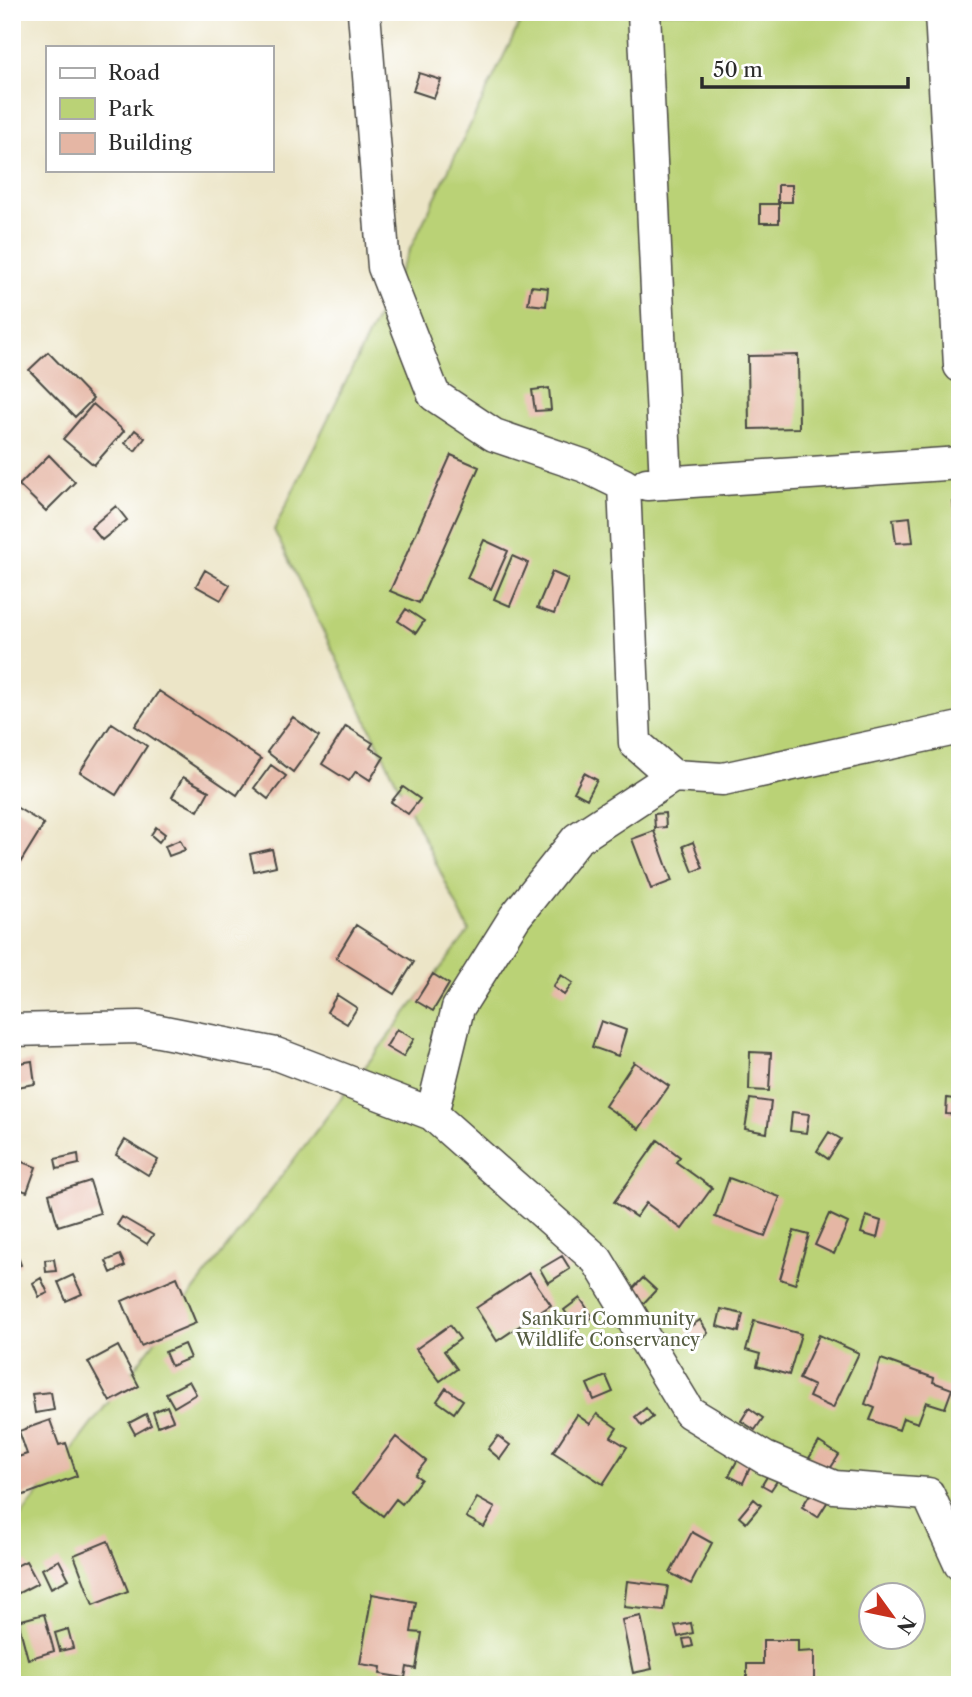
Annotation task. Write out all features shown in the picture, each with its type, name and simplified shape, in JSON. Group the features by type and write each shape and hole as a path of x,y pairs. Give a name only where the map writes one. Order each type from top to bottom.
{"street":[{"path":"364,12 384,267 434,395 494,435 585,466 624,485 960,463"},
{"path":"644,12 666,483"},
{"path":"941,12 960,366"},
{"path":"624,485 635,743 673,776"},
{"path":"432,1114 458,1007 515,917 577,839 673,776 723,779 960,728"},
{"path":"12,1030 139,1027 276,1054 432,1114 597,1260 689,1412 765,1458 834,1488 928,1494 960,1564"}],"green space":[{"name":"Sankuri Community Wildlife Conservancy","path":"525,12 960,12 960,1685 12,1685 12,1528 469,931 274,530"}],"building":[{"path":"419,73 441,80 434,98 413,91"},
{"path":"778,185 792,185 792,202 778,202"},
{"path":"760,204 779,204 779,223 760,223"},
{"path":"531,286 548,288 546,306 528,304"},
{"path":"48,352 93,399 75,417 29,370"},
{"path":"798,355 799,428 749,429 748,356"},
{"path":"549,388 551,410 535,411 532,390"},
{"path":"93,404 124,431 94,465 63,439"},
{"path":"135,430 145,438 135,451 125,443"},
{"path":"49,455 75,482 46,511 19,485"},
{"path":"451,455 479,467 419,603 390,591"},
{"path":"960,500 960,518 955,518 953,501"},
{"path":"116,506 127,520 102,540 91,527"},
{"path":"910,517 913,542 896,543 893,519"},
{"path":"484,540 508,551 491,589 467,578"},
{"path":"512,556 528,563 510,606 494,599"},
{"path":"205,570 230,585 221,600 196,586"},
{"path":"552,572 568,579 554,614 537,608"},
{"path":"406,609 424,621 416,633 398,621"},
{"path":"159,691 261,759 237,795 135,726"},
{"path":"293,717 319,736 293,772 267,752"},
{"path":"112,723 147,746 116,795 80,772"},
{"path":"346,726 373,743 370,748 384,757 370,780 356,771 349,781 322,764"},
{"path":"271,765 286,776 268,799 254,788"},
{"path":"584,773 597,780 587,799 574,792"},
{"path":"183,777 209,791 198,811 172,797"},
{"path":"403,787 420,799 408,814 391,802"},
{"path":"16,807 44,824 12,876 12,813"},
{"path":"665,813 666,827 655,828 654,814"},
{"path":"156,827 165,834 159,842 151,835"},
{"path":"654,831 672,881 651,889 632,839"},
{"path":"180,840 185,850 169,856 165,846"},
{"path":"693,842 703,868 693,872 683,846"},
{"path":"272,849 276,866 254,871 250,854"},
{"path":"356,925 414,962 394,994 336,958"},
{"path":"433,974 449,984 433,1011 416,1001"},
{"path":"561,975 573,983 564,995 553,987"},
{"path":"337,995 357,1008 347,1024 327,1012"},
{"path":"601,1021 626,1030 618,1056 592,1047"},
{"path":"397,1029 414,1039 403,1057 386,1047"},
{"path":"750,1052 771,1053 769,1091 749,1090"},
{"path":"32,1061 35,1084 16,1087 13,1064"},
{"path":"634,1062 669,1086 639,1129 605,1106"},
{"path":"947,1098 960,1100 960,1115 946,1114"},
{"path":"750,1099 771,1102 767,1133 745,1129"},
{"path":"792,1112 809,1114 806,1133 790,1131"},
{"path":"829,1132 841,1139 828,1159 817,1151"},
{"path":"125,1140 158,1160 148,1175 116,1155"},
{"path":"658,1140 680,1157 676,1162 712,1188 682,1229 646,1203 636,1217 614,1202"},
{"path":"78,1154 79,1164 57,1169 55,1159"},
{"path":"18,1160 36,1167 27,1192 12,1186 12,1174"},
{"path":"729,1178 780,1197 765,1236 715,1217"},
{"path":"90,1181 100,1213 58,1226 49,1194"},
{"path":"829,1214 848,1223 834,1254 815,1245"},
{"path":"866,1216 881,1221 877,1238 861,1233"},
{"path":"122,1217 153,1235 147,1244 117,1225"},
{"path":"794,1231 809,1235 795,1284 780,1279"},
{"path":"12,1240 21,1265 12,1268"},
{"path":"120,1255 125,1266 111,1273 106,1261"},
{"path":"562,1256 570,1269 548,1283 540,1269"},
{"path":"54,1259 56,1271 46,1272 45,1260"},
{"path":"529,1273 551,1305 497,1341 476,1308"},
{"path":"73,1275 82,1294 66,1301 58,1282"},
{"path":"177,1277 196,1323 141,1346 122,1301"},
{"path":"41,1278 48,1293 39,1297 33,1283"},
{"path":"643,1278 656,1290 640,1307 627,1295"},
{"path":"580,1298 593,1317 577,1328 564,1310"},
{"path":"721,1309 743,1314 739,1332 717,1326"},
{"path":"700,1320 708,1333 694,1343 685,1330"},
{"path":"754,1321 801,1334 789,1375 757,1366 760,1354 746,1350"},
{"path":"450,1325 460,1339 444,1351 457,1369 440,1381 416,1349"},
{"path":"819,1335 859,1353 833,1408 809,1397 814,1386 799,1379"},
{"path":"184,1344 190,1358 171,1366 165,1352"},
{"path":"118,1346 139,1386 110,1402 88,1362"},
{"path":"881,1359 934,1378 933,1382 952,1389 945,1408 926,1402 918,1423 903,1418 899,1430 870,1420 875,1408 865,1404"},
{"path":"606,1376 613,1392 594,1400 587,1384"},
{"path":"189,1381 196,1394 174,1407 166,1393"},
{"path":"446,1388 463,1400 454,1413 437,1401"},
{"path":"51,1392 54,1410 35,1413 32,1394"},
{"path":"167,1406 173,1420 158,1426 153,1412"},
{"path":"646,1408 653,1417 642,1426 635,1417"},
{"path":"749,1408 763,1418 755,1430 741,1421"},
{"path":"146,1414 151,1425 135,1434 129,1423"},
{"path":"597,1414 617,1428 611,1437 627,1447 603,1484 553,1452 577,1415 590,1424"},
{"path":"50,1420 59,1445 66,1443 77,1476 21,1496 12,1471 12,1459 27,1454 19,1431"},
{"path":"498,1436 510,1445 500,1459 488,1449"},
{"path":"396,1437 426,1461 415,1475 421,1479 402,1504 396,1499 383,1516 353,1493"},
{"path":"819,1442 839,1455 826,1475 806,1463"},
{"path":"740,1455 753,1461 743,1483 729,1476"},
{"path":"768,1475 777,1481 771,1490 762,1485"},
{"path":"812,1491 828,1501 818,1517 802,1507"},
{"path":"477,1498 495,1508 484,1527 466,1517"},
{"path":"754,1499 761,1505 746,1523 739,1517"},
{"path":"692,1532 712,1543 691,1584 670,1573"},
{"path":"108,1541 128,1591 93,1605 74,1555"},
{"path":"59,1560 69,1579 51,1588 42,1569"},
{"path":"26,1561 38,1583 15,1595 12,1568"},
{"path":"627,1581 668,1586 664,1611 624,1607"},
{"path":"372,1594 416,1602 411,1632 422,1633 416,1669 407,1667 405,1678 380,1674 381,1667 360,1664"},
{"path":"44,1614 54,1651 28,1659 18,1621"},
{"path":"641,1616 652,1669 633,1673 622,1620"},
{"path":"691,1623 693,1633 678,1637 675,1626"},
{"path":"68,1629 73,1648 60,1651 55,1633"},
{"path":"691,1638 693,1646 685,1648 683,1639"},
{"path":"763,1640 798,1640 798,1652 814,1651 814,1685 747,1685 747,1664 763,1664"},
{"path":"675,1678 677,1685 661,1685 661,1682"}]}
